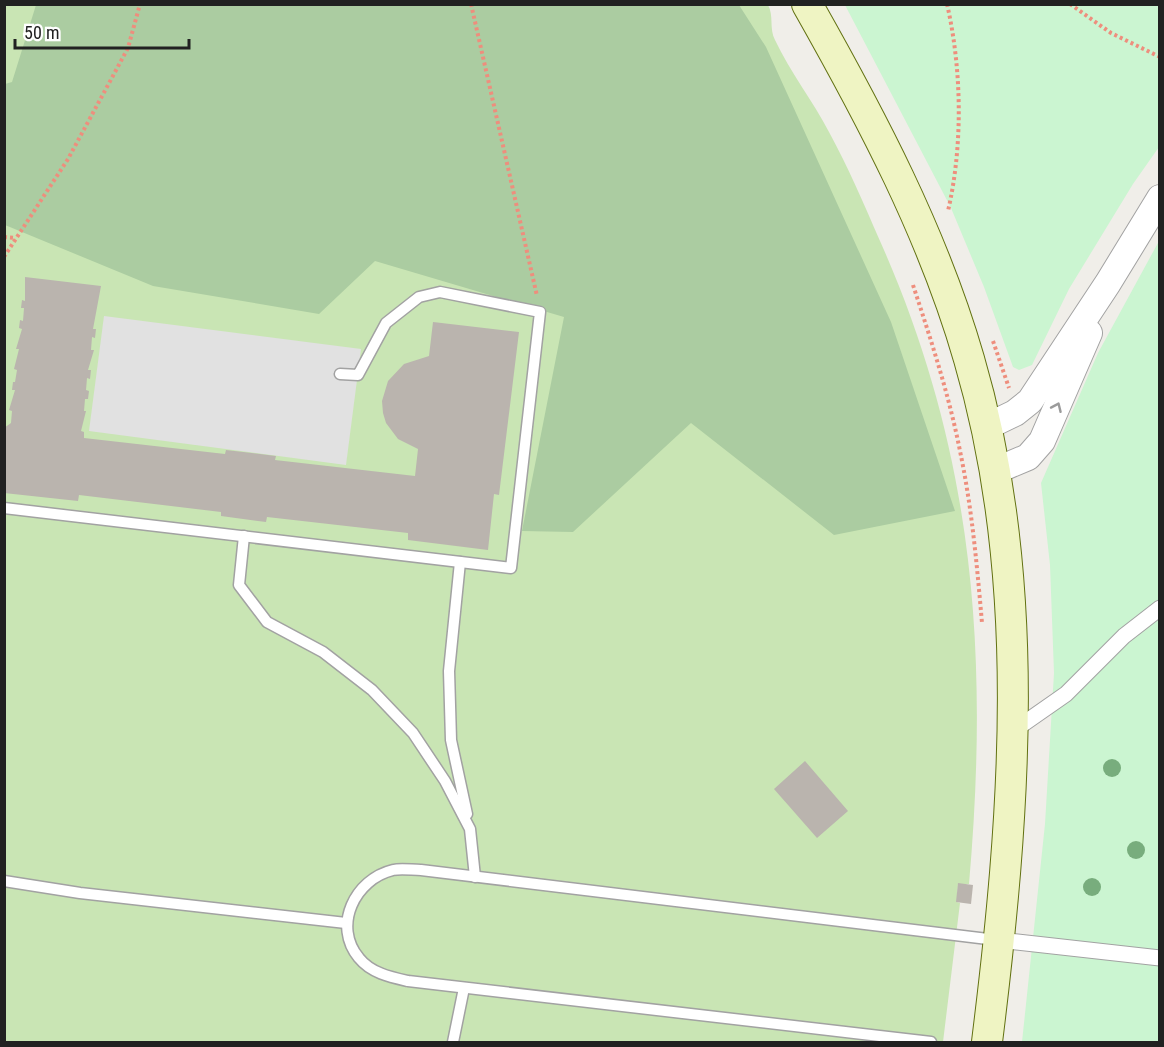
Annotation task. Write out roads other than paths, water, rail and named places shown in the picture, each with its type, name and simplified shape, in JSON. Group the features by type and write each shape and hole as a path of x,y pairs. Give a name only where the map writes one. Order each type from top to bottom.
{"main road":[{"path":"807,4 882,142 916,216 969,358 995,471 1008,587 1013,731 1008,840 987,1042"}],"street":[{"path":"986,427 1016,413 1030,401 1108,283 1160,198"},
{"path":"995,471 1028,457 1042,441 1079,359 1108,283"},
{"path":"1013,731 1066,694 1124,636 1160,608"},
{"path":"999,940 1160,958"}],"lane":[{"path":"4,508 511,568 540,312 440,292 418,297 386,323 358,375 340,374"},
{"path":"244,536 239,585 267,622 323,652 372,690 413,733 445,781 470,829"},
{"path":"460,561 448,671 451,740 470,829 475,877"},
{"path":"932,1042 854,1038 464,988 381,975 359,958 349,938 346,922 353,900 368,882 393,870 421,870 999,940"},
{"path":"4,881 80,893 346,922"},
{"path":"453,1042 464,988"}]}
